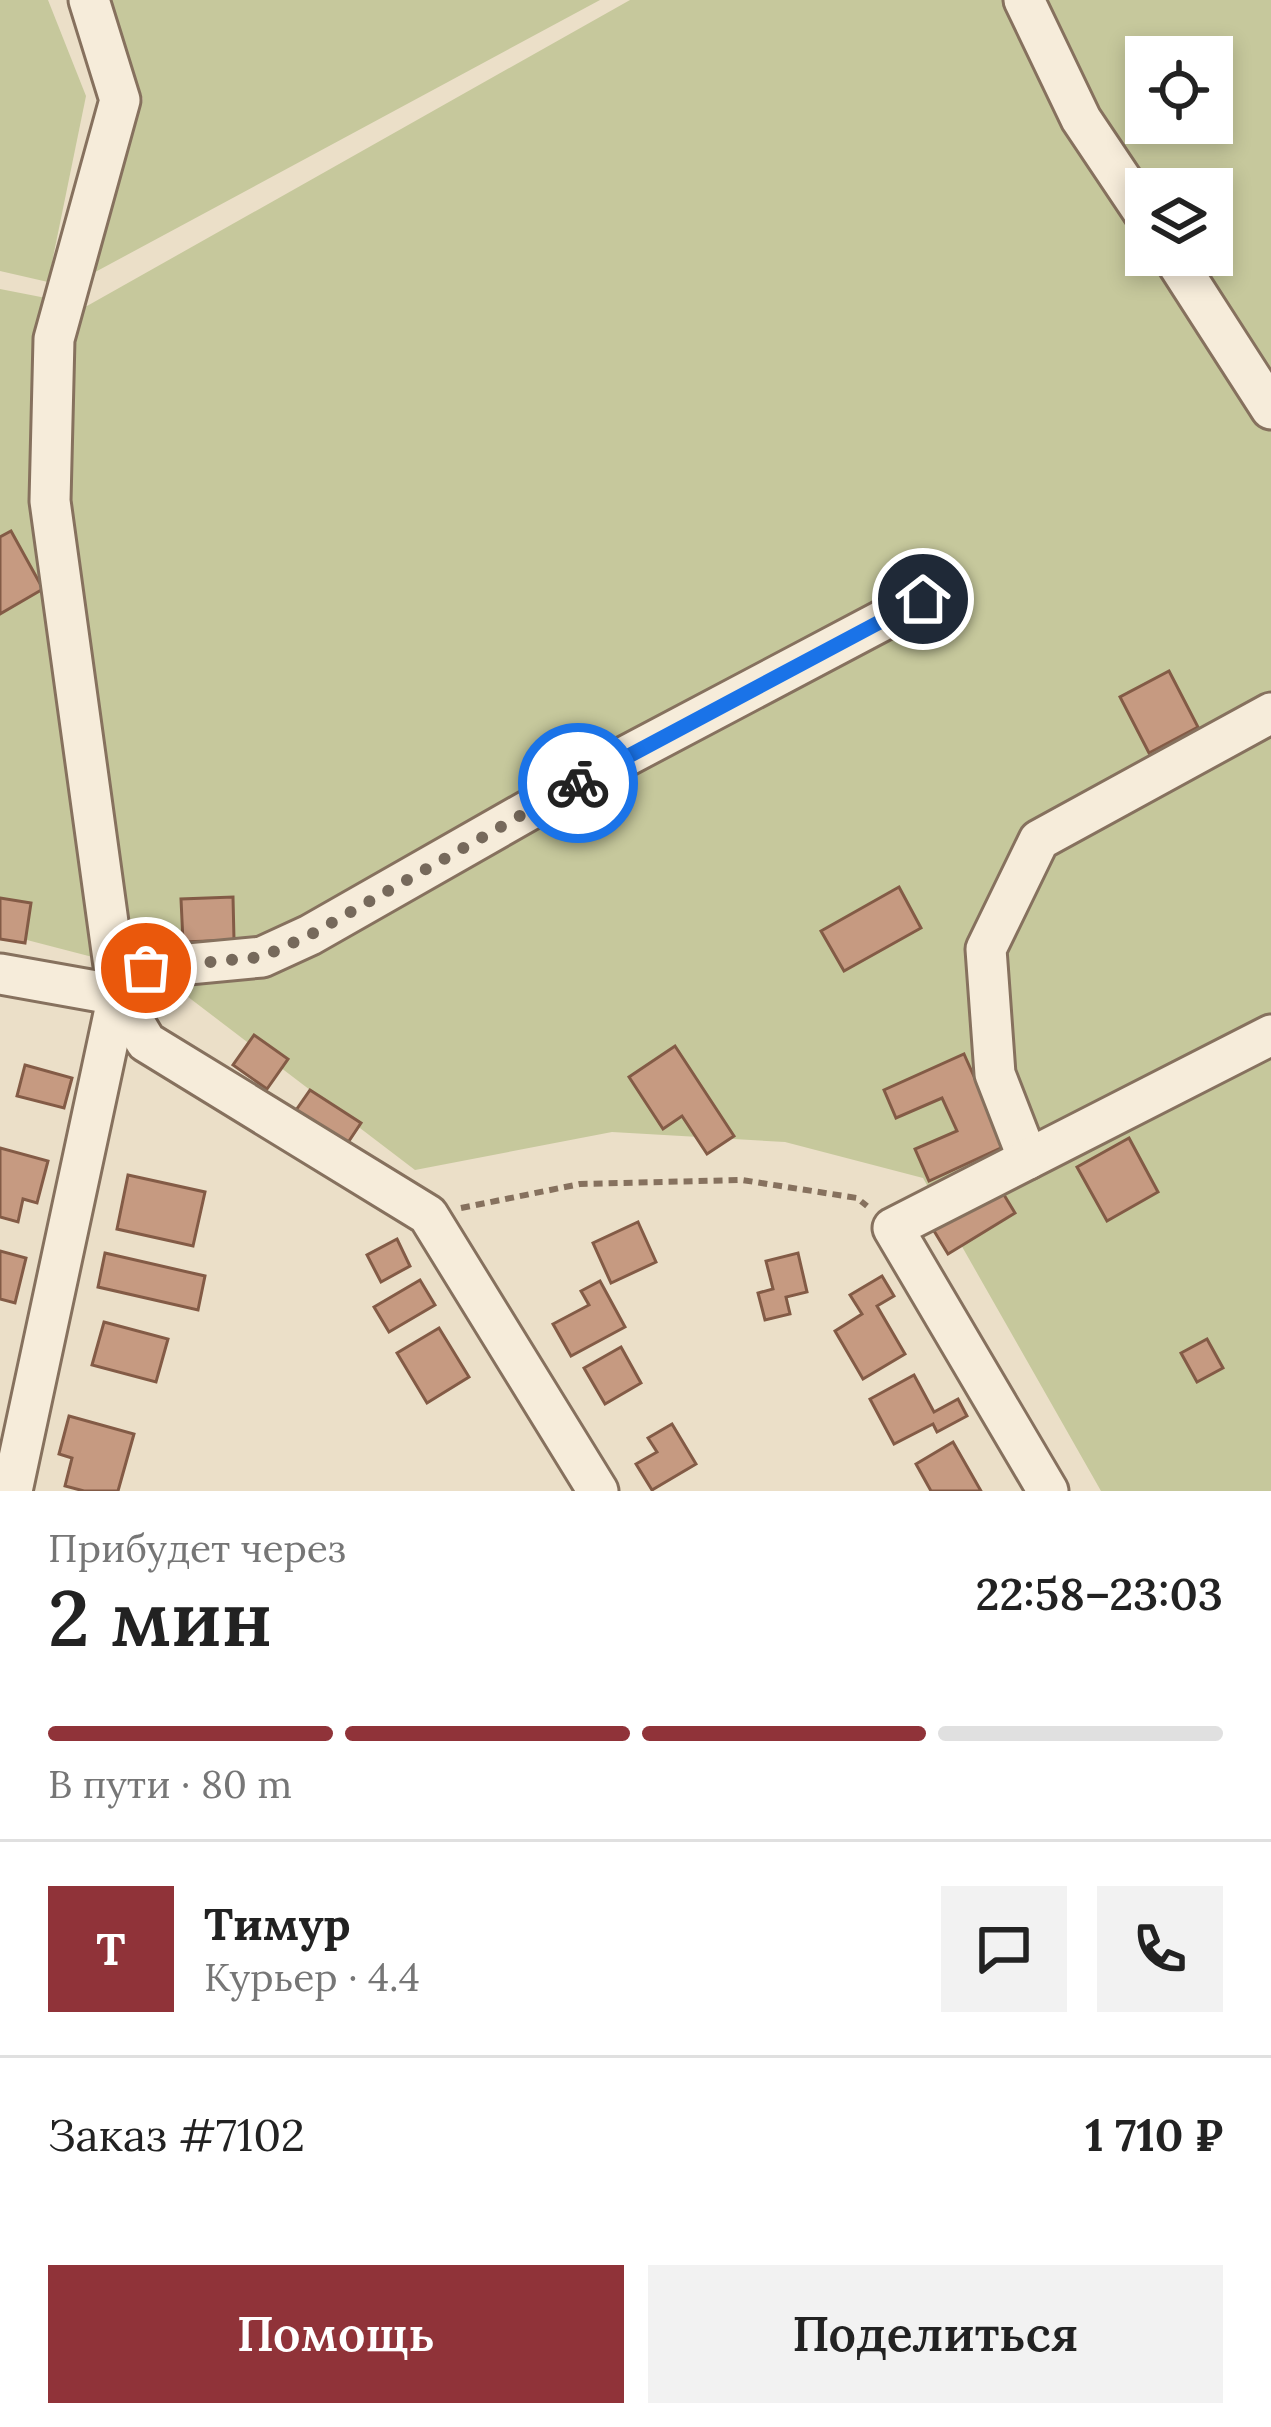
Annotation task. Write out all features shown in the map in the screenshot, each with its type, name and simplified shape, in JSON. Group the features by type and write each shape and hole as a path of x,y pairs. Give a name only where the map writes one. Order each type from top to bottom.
{"street":[{"path":"89,0 120,100 54,339 50,501 116,983 146,1042 428,1215 598,1491"},
{"path":"1024,0 1082,119 1125,184"},
{"path":"1186,276 1271,409"},
{"path":"0,974 116,983 262,957 596,772 923,599"},
{"path":"1028,1159 995,1074 986,949 1040,840 1271,712"},
{"path":"12,1491 116,983"},
{"path":"1048,1491 893,1228 1271,1035"}],"path":[{"path":"428,1215 580,1184 742,1180 857,1198 893,1228"}],"green space":[{"path":"0,0 48,0 86,96 48,282 0,271"},
{"path":"109,0 600,0 86,277 143,99"},
{"path":"630,0 1271,0 1271,1491 1101,1491 923,1178 785,1142 612,1132 415,1170 158,974 0,933 0,289 87,306"}],"building":[{"path":"11,531 43,589 0,614 0,537"},
{"path":"1169,671 1198,727 1149,753 1120,697"},
{"path":"899,887 921,928 844,971 821,931"},
{"path":"233,897 234,940 183,942 181,899"},
{"path":"0,898 31,903 25,943 0,939"},
{"path":"254,1035 288,1059 267,1089 233,1065"},
{"path":"675,1046 734,1136 707,1154 682,1116 663,1129 629,1077"},
{"path":"964,1054 1005,1146 929,1181 915,1149 957,1131 942,1098 896,1118 884,1090"},
{"path":"25,1065 72,1078 64,1108 17,1096"},
{"path":"310,1090 361,1123 345,1147 294,1113"},
{"path":"1129,1138 1158,1192 1107,1221 1077,1167"},
{"path":"0,1148 48,1161 37,1203 23,1199 18,1222 0,1217"},
{"path":"128,1175 205,1192 193,1246 117,1229"},
{"path":"995,1180 1015,1213 948,1254 928,1221"},
{"path":"638,1222 656,1262 611,1283 593,1243"},
{"path":"397,1239 410,1266 381,1282 367,1255"},
{"path":"0,1251 26,1258 15,1303 0,1299"},
{"path":"105,1253 205,1276 198,1310 98,1287"},
{"path":"798,1253 807,1292 786,1297 790,1314 765,1320 758,1293 773,1289 766,1261"},
{"path":"882,1276 894,1296 877,1306 905,1354 863,1379 835,1331 862,1314 850,1295"},
{"path":"420,1280 435,1305 389,1332 374,1307"},
{"path":"600,1281 625,1327 571,1356 553,1324 589,1305 581,1291"},
{"path":"104,1322 168,1339 156,1382 92,1365"},
{"path":"439,1328 469,1377 427,1403 397,1353"},
{"path":"1207,1339 1223,1368 1197,1382 1181,1353"},
{"path":"621,1347 641,1383 605,1404 584,1368"},
{"path":"914,1375 934,1412 958,1399 967,1416 937,1432 933,1424 894,1444 870,1399"},
{"path":"69,1416 134,1434 118,1491 65,1486 72,1458 59,1454"},
{"path":"672,1424 696,1464 652,1490 636,1464 657,1452 648,1438"},
{"path":"953,1442 981,1491 931,1491 916,1464"}],"way so far":[{"path":"146,968 262,957 310,935 578,783"}],"route":[{"path":"578,783 923,599"}]}
